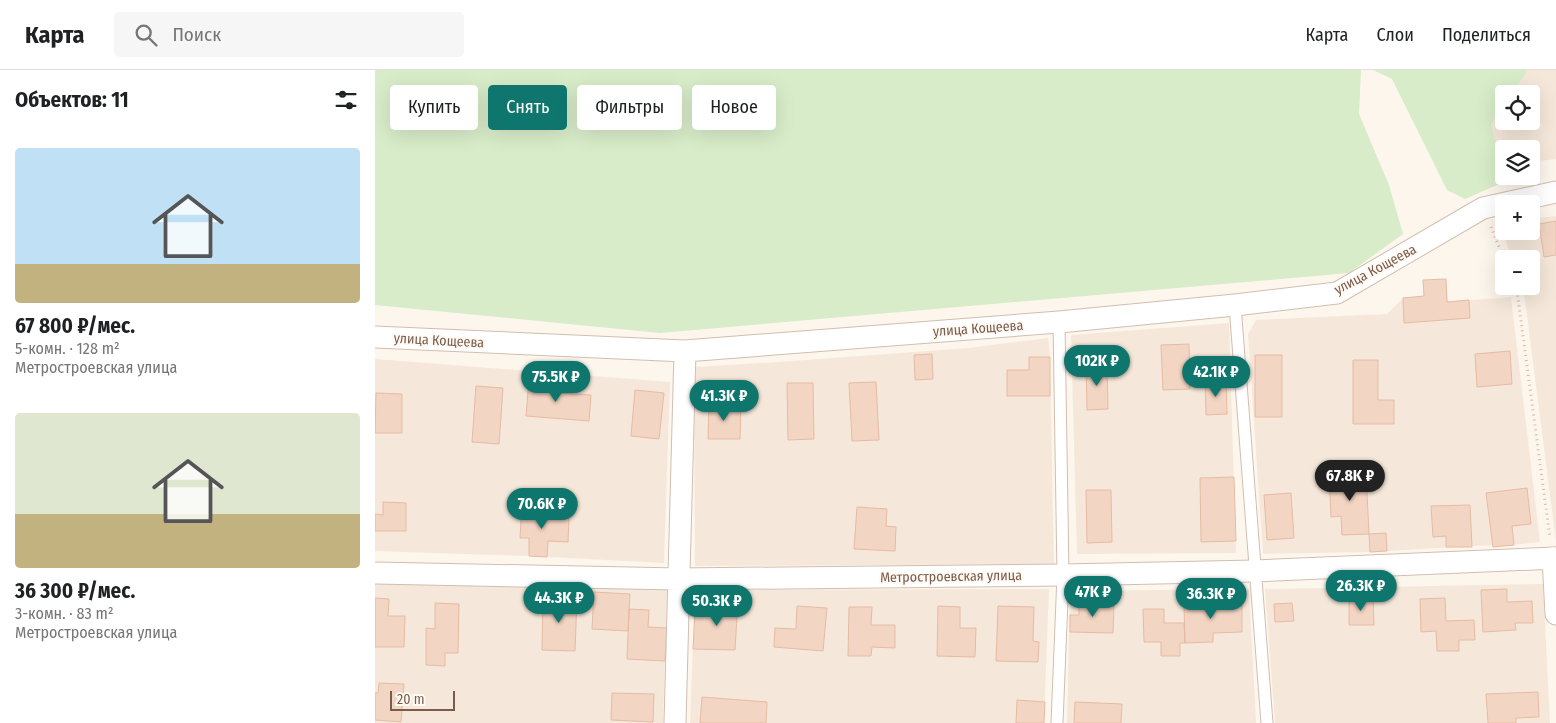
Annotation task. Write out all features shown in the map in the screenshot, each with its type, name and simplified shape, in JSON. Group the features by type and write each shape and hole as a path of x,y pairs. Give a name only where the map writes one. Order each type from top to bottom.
{"street":[{"name":"улица Кощеева","path":"375,337 685,351 1059,322 1337,293 1483,208 1556,192"},
{"path":"675,723 685,351"},
{"name":"Метростроевская улица","path":"375,573 679,579 1063,575 1255,571 1555,558"},
{"path":"1555,558 1556,614"}],"lane":[{"path":"1235,305 1267,723"},
{"path":"1057,723 1063,575 1059,322"}],"path":[{"path":"1483,208 1500,250"},
{"path":"1518,295 1555,558"}],"shaded area":[{"path":"1528,70 1556,70 1556,159 1540,161 1540,140 1495,140 1495,143 1491,124 1495,118 1495,130 1540,130 1540,85 1518,85"},
{"path":"1556,216 1556,542 1524,295 1540,295 1540,250 1509,250 1506,240 1540,240 1540,218"},
{"path":"1446,279 1448,302 1511,297 1540,542 1493,547 1492,545 1370,552 1263,554 1248,334 1256,320 1387,314 1403,298 1424,296 1423,280"},
{"path":"1229,323 1236,553 1077,554 1071,335"},
{"path":"1048,338 1054,564 695,566 694,367 968,348"},
{"path":"375,359 670,382 664,563 375,551"},
{"path":"375,584 667,589 663,723 375,723"},
{"path":"1543,584 1550,723 1275,723 1265,589"},
{"path":"1049,589 1044,723 690,723 695,590"},
{"path":"1249,589 1256,723 1067,723 1070,591"}],"green space":[{"path":"375,70 1361,70 1359,114 1389,185 1403,234 1349,273 660,333 375,305"},
{"path":"1373,70 1528,70 1518,85 1495,85 1495,118 1491,124 1495,142 1495,185 1497,185 1465,199 1447,190 1392,79"}],"building":[{"path":"1556,221 1556,255 1544,257 1540,224"},
{"path":"1446,279 1447,302 1469,300 1470,318 1404,323 1403,298 1424,296 1423,280"},
{"path":"1189,344 1190,389 1163,390 1161,345"},
{"path":"1510,351 1512,384 1477,387 1475,354"},
{"path":"932,354 933,379 915,380 914,355"},
{"path":"1255,355 1282,355 1282,417 1255,417"},
{"path":"1029,357 1050,357 1050,396 1007,396 1007,370 1029,370"},
{"path":"1353,360 1378,360 1378,400 1394,400 1394,424 1353,424"},
{"path":"1086,364 1107,364 1108,409 1087,410"},
{"path":"529,380 558,382 557,393 591,395 589,421 526,416"},
{"path":"1226,380 1227,414 1206,415 1205,381"},
{"path":"876,382 879,440 852,441 849,383"},
{"path":"787,383 813,383 814,439 788,440"},
{"path":"476,386 503,388 499,444 472,442"},
{"path":"635,390 664,393 659,439 631,436"},
{"path":"376,393 402,394 402,433 375,433"},
{"path":"709,405 741,405 740,439 708,439"},
{"path":"1366,472 1369,534 1342,535 1341,516 1331,517 1329,474"},
{"path":"1234,477 1236,541 1201,542 1200,478"},
{"path":"1527,488 1531,524 1512,526 1514,545 1493,547 1486,493"},
{"path":"1086,490 1111,490 1112,542 1087,543"},
{"path":"1291,493 1294,538 1267,540 1264,495"},
{"path":"383,502 406,503 406,531 375,531 375,514 383,515"},
{"path":"522,502 535,503 535,517 569,518 568,542 548,541 547,557 529,556 529,538 520,538"},
{"path":"1470,505 1472,547 1446,547 1446,536 1433,537 1431,506"},
{"path":"857,507 887,509 886,526 896,527 895,551 854,549"},
{"path":"1386,533 1387,551 1370,552 1369,534"},
{"path":"1507,589 1507,602 1532,601 1533,623 1515,623 1516,630 1483,632 1481,590"},
{"path":"594,592 630,594 628,631 592,629"},
{"path":"543,597 577,598 575,651 542,650"},
{"path":"375,598 389,599 388,616 405,616 404,647 375,647"},
{"path":"1195,598 1214,598 1214,606 1242,605 1242,632 1213,633 1213,642 1185,643 1184,606 1195,606"},
{"path":"1373,598 1374,625 1349,625 1349,599"},
{"path":"1445,598 1446,621 1474,620 1475,640 1459,640 1459,651 1437,651 1436,631 1421,632 1420,599"},
{"path":"717,599 738,600 735,650 693,649 695,611 716,612"},
{"path":"1079,602 1114,603 1113,633 1070,632 1070,615 1079,615"},
{"path":"435,603 459,604 458,653 445,653 445,666 426,665 426,628 435,629"},
{"path":"1292,603 1294,621 1275,622 1274,604"},
{"path":"797,606 827,608 823,651 774,647 775,628 796,629"},
{"path":"938,606 960,607 960,628 976,628 975,657 937,656"},
{"path":"998,606 1034,607 1033,641 1039,642 1038,662 996,661"},
{"path":"849,607 872,607 871,625 895,625 895,648 872,647 871,656 848,656"},
{"path":"629,609 649,610 648,627 667,628 665,661 627,659"},
{"path":"1143,609 1164,609 1164,623 1184,623 1185,643 1180,643 1180,656 1161,656 1161,642 1144,642"},
{"path":"379,683 404,684 401,722 375,720 375,693 378,693"},
{"path":"1538,692 1539,717 1516,718 1516,723 1488,723 1486,694"},
{"path":"612,693 654,694 653,722 611,720"},
{"path":"702,697 767,702 766,723 700,723"},
{"path":"1017,700 1045,702 1044,723 1016,723"},
{"path":"1075,702 1122,704 1121,723 1074,723"}]}
